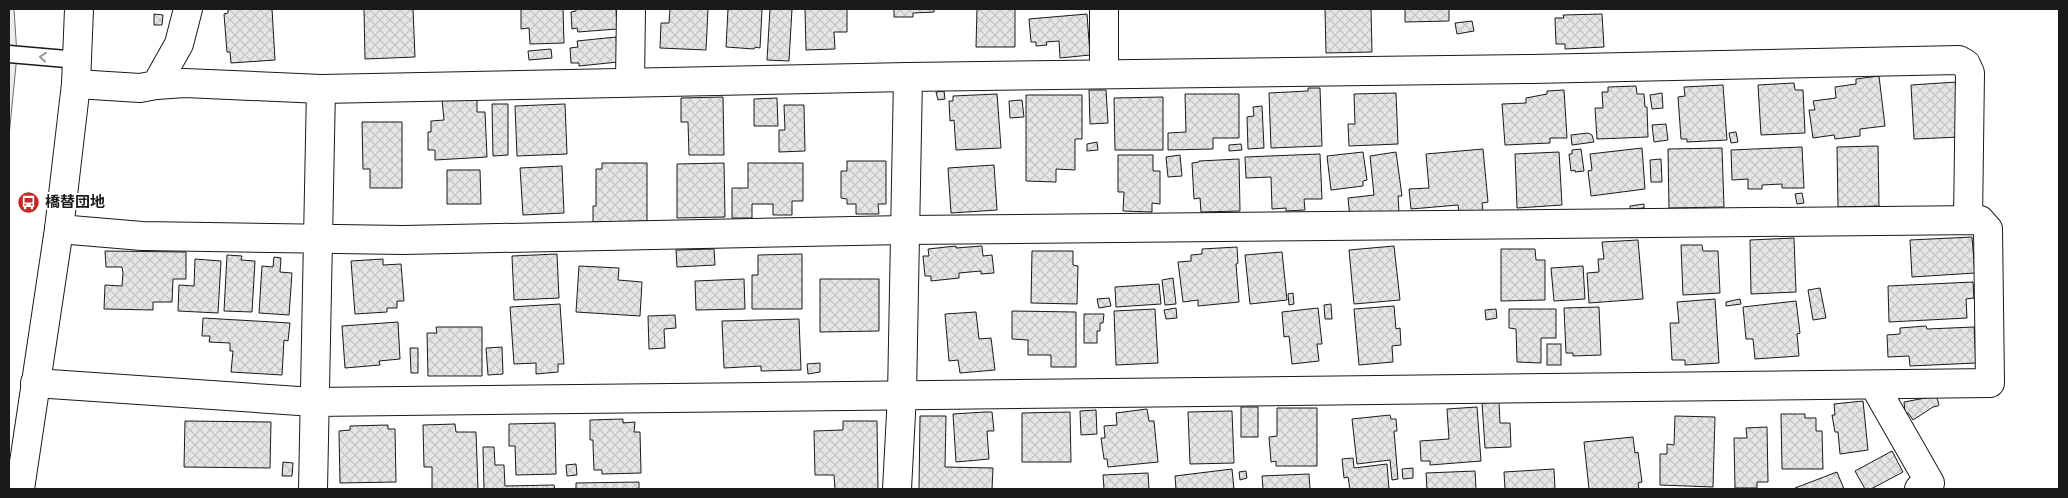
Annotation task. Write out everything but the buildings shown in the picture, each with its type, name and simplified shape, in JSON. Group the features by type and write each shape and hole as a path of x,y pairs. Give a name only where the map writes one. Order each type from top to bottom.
{"street":[{"path":"20,489 58,229 77,72 78,9"},
{"path":"156,84 179,44 188,9"},
{"path":"630,82 631,9"},
{"path":"1104,9 1104,74"},
{"path":"77,72 140,88 156,84 185,83 322,89 908,77 1959,60 1966,64 1970,73 1968,220"},
{"path":"897,489 902,395 908,77"},
{"path":"313,489 322,89"},
{"path":"35,383 314,402 1990,384 1988,229 1980,220 905,230 413,239 142,236 58,229"},
{"path":"1874,385 1930,483 1920,489"}],"lane":[{"path":"9,54 77,72"}],"shaded area":[{"path":"9,9 14,9 17,55 9,136"}],"place":[{"name":"橋替団地","path":"29,202"}]}
